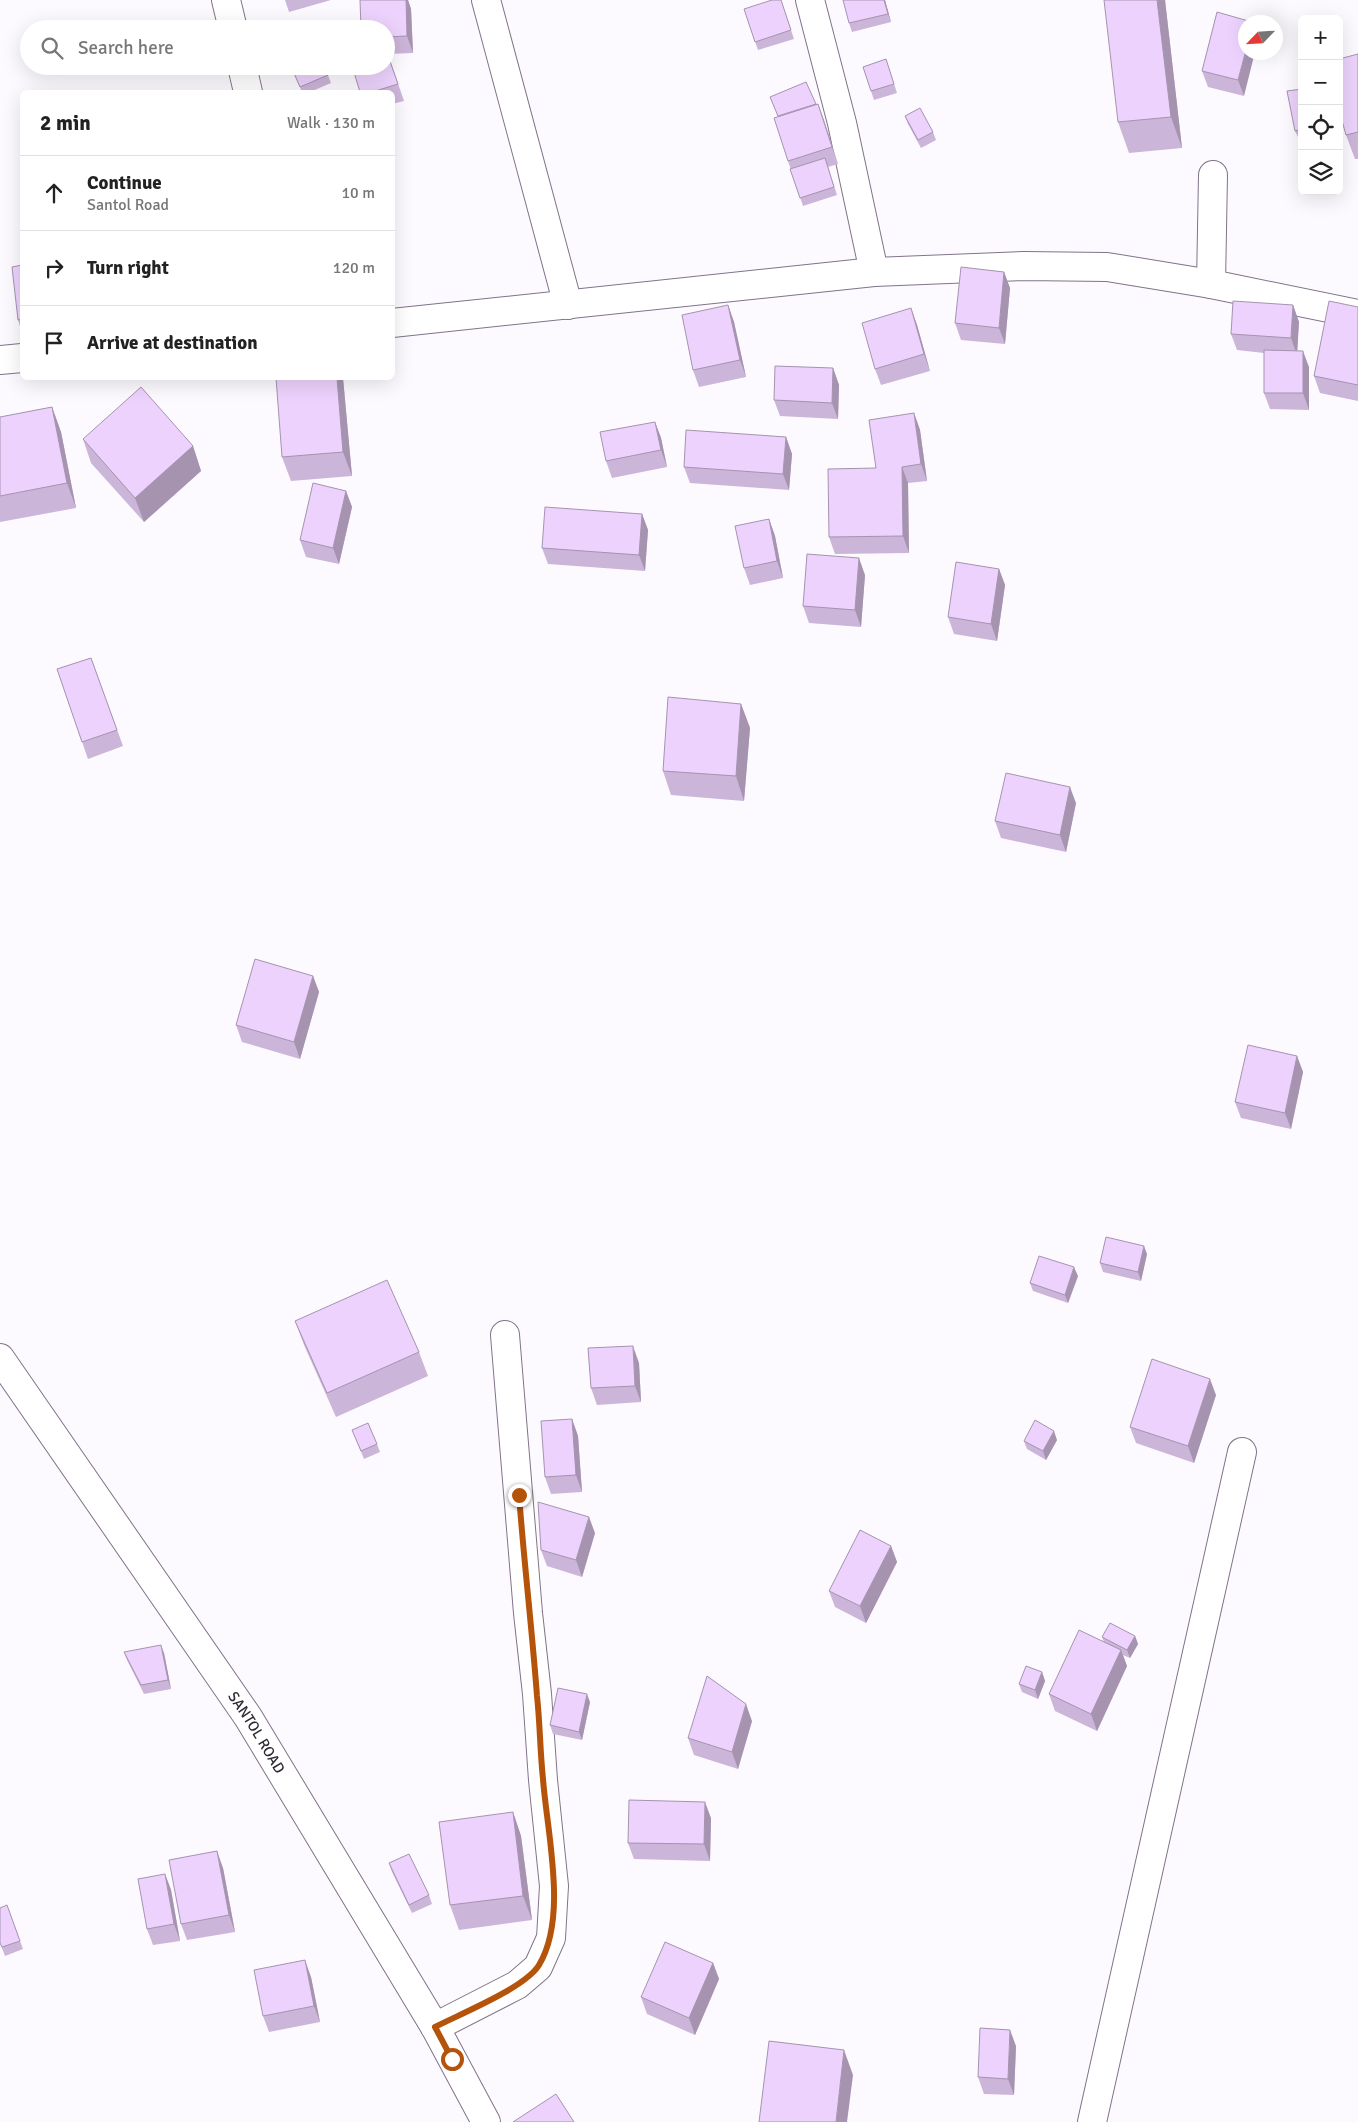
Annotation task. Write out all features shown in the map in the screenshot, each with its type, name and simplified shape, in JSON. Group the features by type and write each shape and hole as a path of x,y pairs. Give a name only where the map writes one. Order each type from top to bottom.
{"street":[{"path":"226,0 231,20"},
{"path":"486,0 568,305"},
{"path":"810,0 842,123 874,272"},
{"path":"244,75 248,90"},
{"path":"1211,284 1213,175"},
{"path":"395,323 874,272 1024,266 1107,267 1211,284 1358,314"},
{"path":"0,360 20,358"},
{"path":"435,2027 517,1985 538,1967 550,1938 554,1886 528,1613 505,1336"},
{"name":"SANTOL ROAD","path":"0,1358 248,1718 435,2027 486,2122"},
{"path":"1092,2122 1242,1452"}],"building":[{"path":"360,0 406,0 407,36 395,37 395,20 361,20"},
{"path":"772,0 781,0 791,30 755,42 744,9"},
{"path":"843,0 884,0 888,14 849,23"},
{"path":"1104,0 1157,0 1171,117 1118,122"},
{"path":"1217,12 1238,18 1238,60 1243,60 1238,80 1202,71"},
{"path":"1358,54 1358,132 1346,135 1343,124 1343,58"},
{"path":"886,59 894,84 871,91 863,67"},
{"path":"295,75 328,75 300,87"},
{"path":"355,75 395,75 398,84 378,90 359,90"},
{"path":"806,82 816,104 778,116 770,97"},
{"path":"1298,90 1298,130 1295,131 1287,91"},
{"path":"818,104 832,147 788,161 774,118"},
{"path":"920,108 933,132 918,140 905,116"},
{"path":"825,158 834,187 800,198 790,169"},
{"path":"20,265 20,320 18,320 12,267"},
{"path":"961,267 1004,272 999,328 955,323"},
{"path":"1233,301 1293,305 1291,338 1231,334"},
{"path":"1329,301 1358,307 1358,385 1314,376"},
{"path":"728,305 740,360 693,370 682,315"},
{"path":"911,308 924,354 875,369 862,323"},
{"path":"1264,350 1303,351 1303,393 1264,393"},
{"path":"775,366 833,368 832,403 774,400"},
{"path":"276,380 337,380 343,452 282,457"},
{"path":"141,387 193,446 135,498 83,439"},
{"path":"52,407 67,483 0,496 0,417"},
{"path":"914,413 921,464 902,467 903,536 829,537 828,469 876,468 869,420"},
{"path":"655,422 661,450 606,461 600,432"},
{"path":"686,430 786,437 783,474 684,467"},
{"path":"313,483 346,491 333,548 300,540"},
{"path":"545,507 642,514 639,555 542,548"},
{"path":"769,519 777,561 744,568 735,526"},
{"path":"807,554 859,558 855,610 803,606"},
{"path":"956,562 999,569 991,624 948,617"},
{"path":"91,658 117,730 82,742 57,669"},
{"path":"668,697 741,704 736,776 663,771"},
{"path":"1006,773 1070,787 1060,835 995,821"},
{"path":"255,959 313,976 294,1042 236,1025"},
{"path":"1248,1045 1297,1056 1285,1113 1235,1102"},
{"path":"1106,1237 1144,1246 1138,1272 1100,1263"},
{"path":"1039,1256 1074,1267 1065,1295 1030,1283"},
{"path":"387,1280 419,1352 327,1393 295,1321"},
{"path":"633,1346 635,1386 591,1388 588,1348"},
{"path":"1152,1359 1210,1379 1188,1446 1130,1427"},
{"path":"572,1419 576,1475 545,1477 541,1421"},
{"path":"1035,1420 1054,1431 1043,1451 1024,1441"},
{"path":"368,1423 377,1444 361,1451 352,1430"},
{"path":"538,1502 589,1517 576,1560 541,1550"},
{"path":"860,1530 891,1546 860,1606 829,1591"},
{"path":"1110,1623 1135,1636 1127,1650 1102,1637"},
{"path":"1079,1630 1121,1650 1091,1714 1049,1694"},
{"path":"161,1645 168,1680 141,1685 124,1652"},
{"path":"1026,1666 1042,1672 1035,1690 1019,1684"},
{"path":"707,1676 746,1704 732,1752 688,1738"},
{"path":"558,1688 587,1694 579,1732 550,1725"},
{"path":"629,1800 705,1802 704,1844 628,1843"},
{"path":"513,1812 523,1896 450,1905 439,1822"},
{"path":"217,1851 229,1915 181,1924 169,1860"},
{"path":"409,1854 429,1895 409,1905 389,1863"},
{"path":"165,1874 174,1924 147,1929 138,1879"},
{"path":"7,1905 20,1941 2,1947 0,1943 0,1908"},
{"path":"665,1942 713,1963 689,2018 641,1997"},
{"path":"305,1960 314,2006 263,2016 254,1970"},
{"path":"980,2028 1010,2030 1008,2079 978,2077"},
{"path":"769,2041 844,2050 836,2122 759,2122"},
{"path":"556,2094 574,2122 513,2122"}],"route":[{"path":"452,2059 435,2027 517,1985 538,1967 550,1938 554,1886 528,1613 519,1495"}]}
